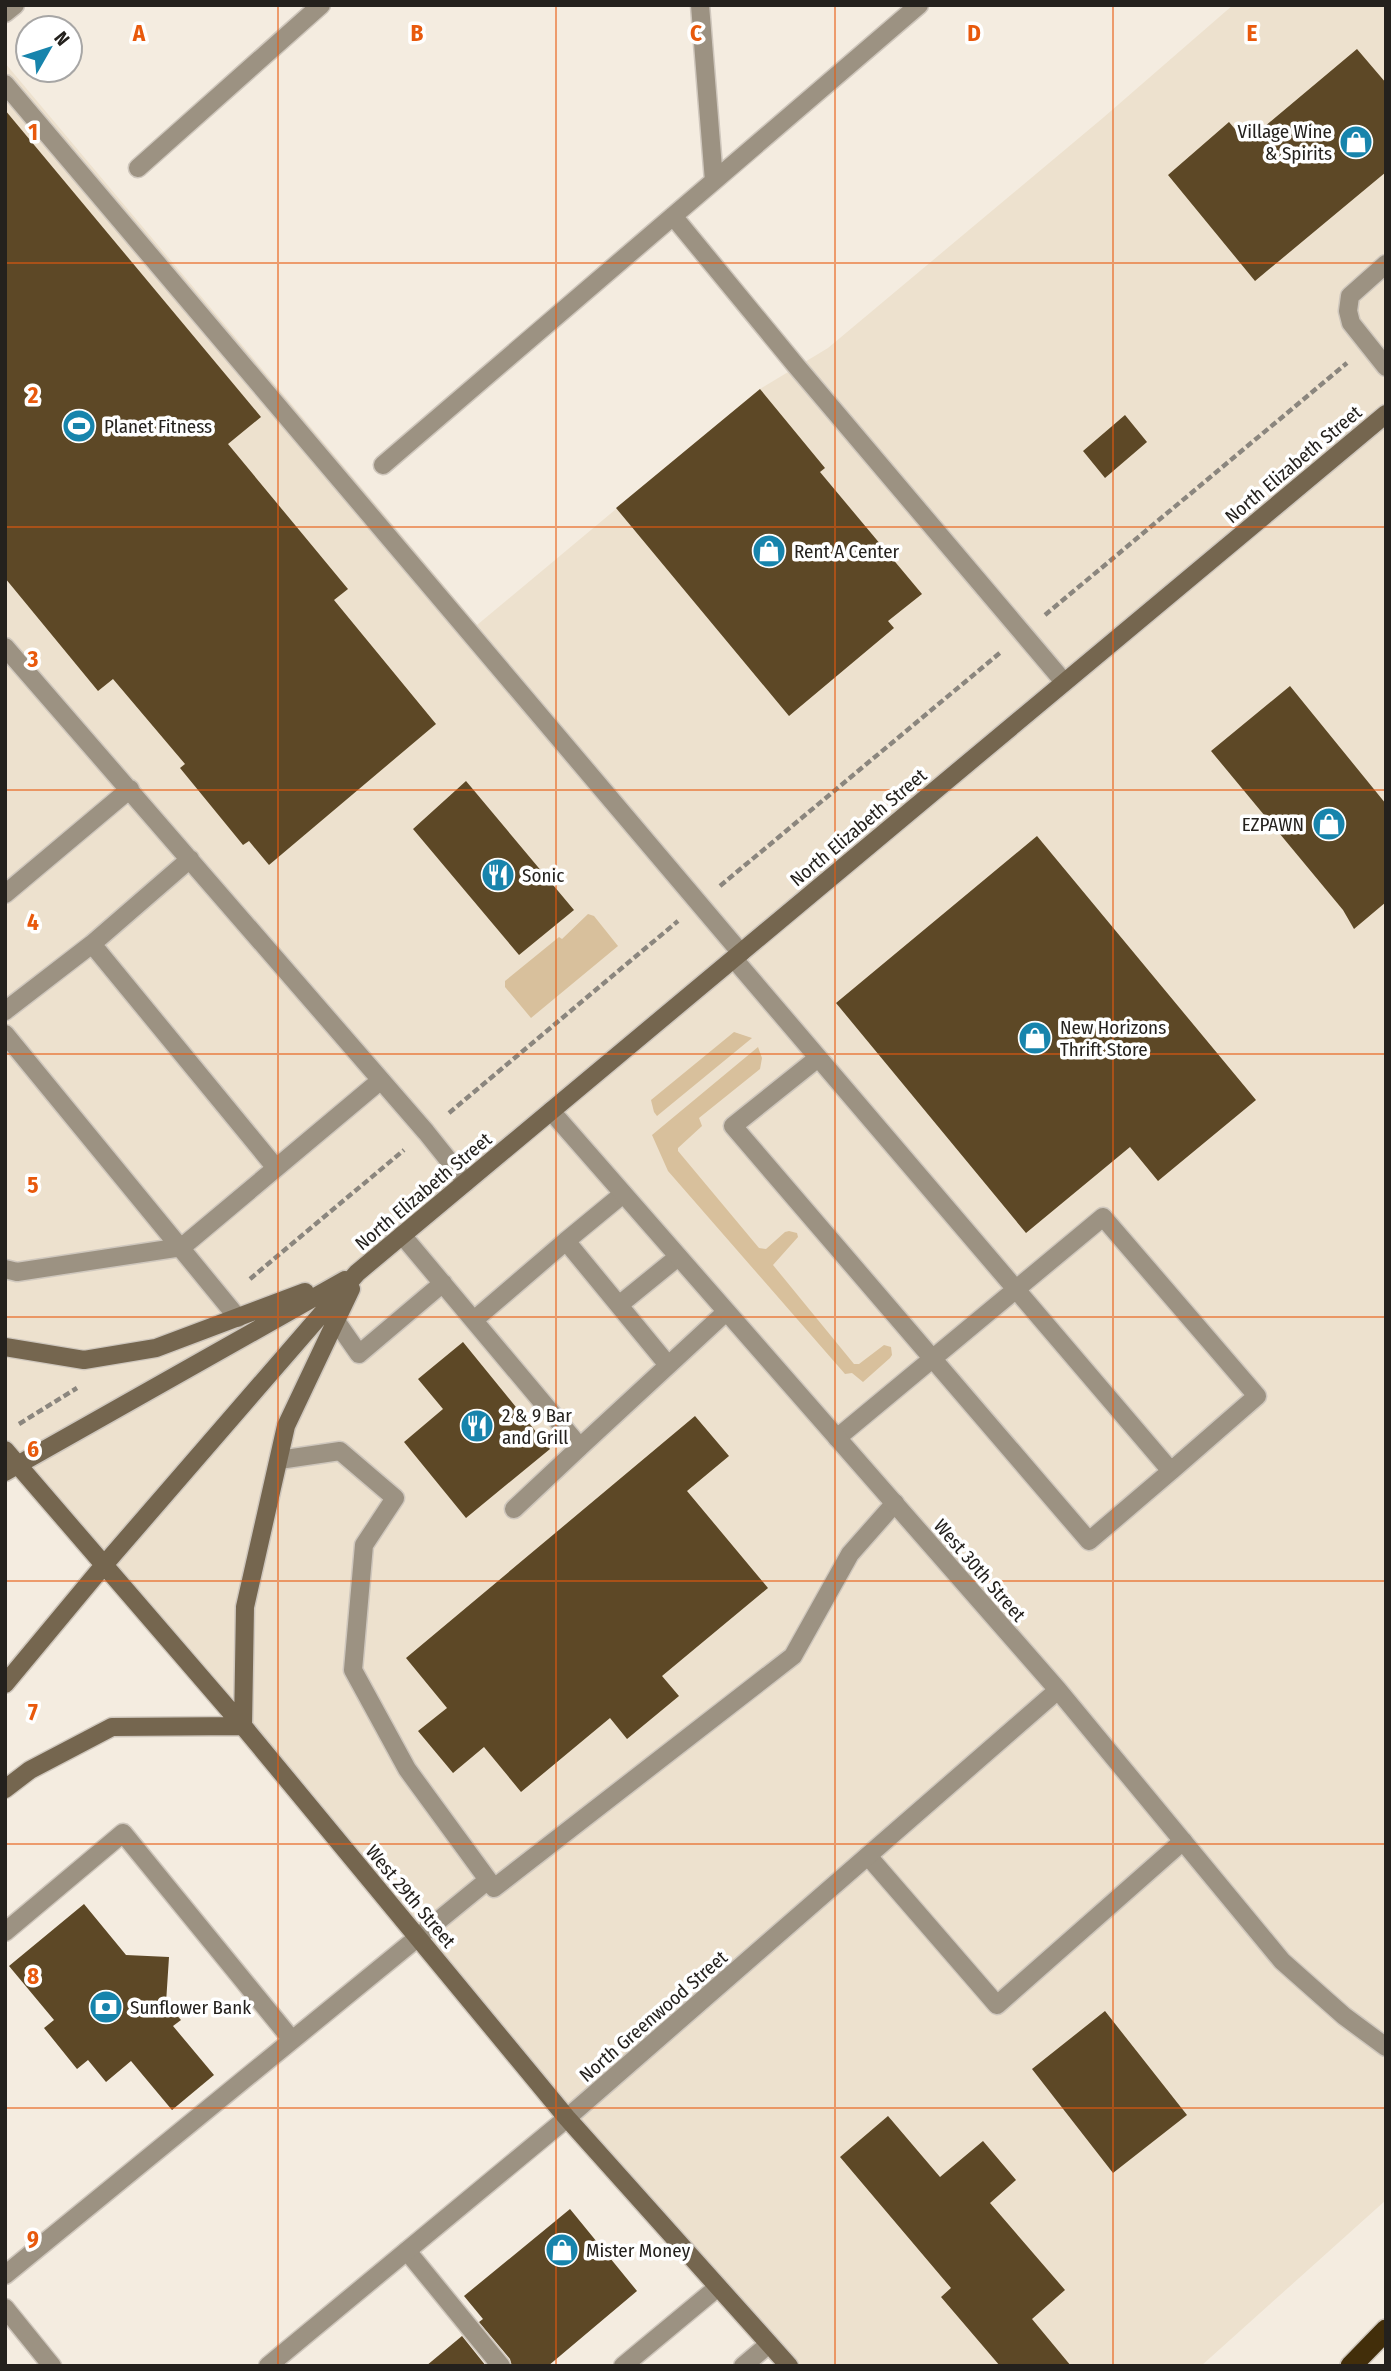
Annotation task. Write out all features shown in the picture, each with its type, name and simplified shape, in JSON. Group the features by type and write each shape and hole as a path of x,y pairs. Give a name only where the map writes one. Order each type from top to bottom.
{"highway":[{"path":"1351,2366 1386,2329"}],"main road":[{"name":"North Elizabeth Street","path":"5,1684 104,1565 358,1273 1386,414"},
{"name":"North Elizabeth Street","path":"11,1468 358,1273"},
{"path":"5,1347 85,1360 156,1348 358,1273"},
{"path":"5,1789 30,1770 112,1727 243,1726 245,1607 286,1426 358,1273"},
{"name":"West 29th Street","path":"5,1450 11,1468 104,1565 243,1726 568,2118 789,2366"}],"street":[{"path":"5,13 15,5"},
{"path":"138,169 321,5"},
{"path":"700,5 714,181"},
{"path":"383,465 919,5"},
{"path":"5,84 737,956 818,1058 1171,1471"},
{"path":"673,216 1064,682"},
{"path":"1386,264 1350,296 1348,311 1351,323 1386,367"},
{"path":"5,647 381,1080 466,1182"},
{"path":"5,894 130,789"},
{"path":"5,1011 92,944 190,859"},
{"path":"92,944 276,1168"},
{"path":"5,1034 238,1318"},
{"path":"818,1058 733,1126 933,1359 1089,1541 1257,1396 1102,1217 933,1359 837,1438"},
{"path":"5,1269 17,1272 182,1247 381,1080"},
{"name":"West 30th Street","path":"551,1111 1058,1690 1282,1961 1344,2016 1386,2047"},
{"path":"474,1320 623,1195"},
{"path":"402,1235 580,1447"},
{"path":"566,1241 668,1364"},
{"path":"618,1305 678,1257"},
{"path":"336,1321 359,1354 443,1283"},
{"path":"514,1509 726,1311"},
{"path":"279,1460 340,1451 395,1498 364,1545 353,1670 407,1769 494,1888 793,1656 850,1554 895,1503"},
{"name":"North Greenwood Street","path":"268,2366 568,2118 1058,1690"},
{"path":"5,1932 123,1833 292,2040"},
{"path":"868,1856 997,2005 1183,1842"},
{"path":"5,2275 488,1880"},
{"path":"407,2251 501,2366"},
{"path":"623,2366 718,2287"},
{"path":"5,2308 52,2366"},
{"path":"743,2366 769,2344"}],"shaded area":[{"path":"1233,5 1386,5 1386,2200 1201,2366 789,2366 5,1450 5,63 14,74 14,84 23,84 477,625 760,389 828,348"},
{"path":"588,914 594,916 618,946 531,1018 505,987 505,981 559,937 562,939"},
{"path":"734,1032 752,1038 657,1116 651,1100"},
{"path":"758,1047 762,1058 760,1069 699,1118 702,1126 678,1151 759,1248 766,1249 785,1232 797,1233 798,1237 773,1265 854,1364 859,1364 884,1345 891,1347 890,1358 863,1382 852,1373 845,1374 668,1171 652,1135"}],"building":[{"path":"1357,49 1386,83 1386,172 1255,281 1168,175 1229,122 1246,142"},
{"path":"5,110 261,417 228,444 348,589 334,600 436,724 269,865 249,841 243,845 180,768 185,764 113,679 98,691 5,578"},
{"name":"Rent A Center","path":"760,389 825,468 820,472 922,594 888,621 894,628 789,716 616,508"},
{"path":"1125,415 1147,442 1105,478 1083,451"},
{"name":"EZPAWN","path":"1290,686 1386,804 1386,902 1354,929 1343,910 1211,751"},
{"name":"Sonic","path":"466,781 574,910 519,955 413,829"},
{"name":"New Horizons Thrift Store","path":"1037,836 1256,1100 1158,1181 1130,1147 1026,1233 836,1003"},
{"name":"2 & 9 Bar and Grill","path":"463,1342 550,1449 466,1518 404,1442 443,1409 418,1379"},
{"path":"695,1416 729,1456 687,1491 768,1588 662,1676 679,1696 627,1739 610,1718 521,1792 484,1747 453,1773 418,1731 447,1708 406,1658"},
{"name":"Sunflower Bank","path":"84,1904 126,1955 169,1957 166,2003 181,2020 173,2026 214,2075 172,2110 131,2061 106,2082 88,2060 77,2069 44,2028 54,2020 9,1966"},
{"path":"1105,2011 1187,2115 1113,2173 1032,2069"},
{"path":"888,2116 940,2177 983,2141 1016,2180 990,2203 1065,2290 1032,2319 1071,2366 1000,2366 941,2297 951,2288 840,2157"},
{"name":"Mister Money","path":"570,2209 637,2291 548,2366 512,2366 510,2359 479,2322 483,2319 464,2296"},
{"path":"462,2336 486,2366 426,2366"}],"place":[{"name":"Village Wine & Spirits","path":"1356,142"},
{"name":"Planet Fitness","path":"79,426"},
{"name":"Rent A Center","path":"769,551"},
{"name":"EZPAWN","path":"1329,824"},
{"name":"Sonic","path":"498,875"},
{"name":"New Horizons Thrift Store","path":"1035,1038"},
{"name":"2 & 9 Bar and Grill","path":"477,1426"},
{"name":"Sunflower Bank","path":"106,2007"},
{"name":"Mister Money","path":"562,2250"}]}
